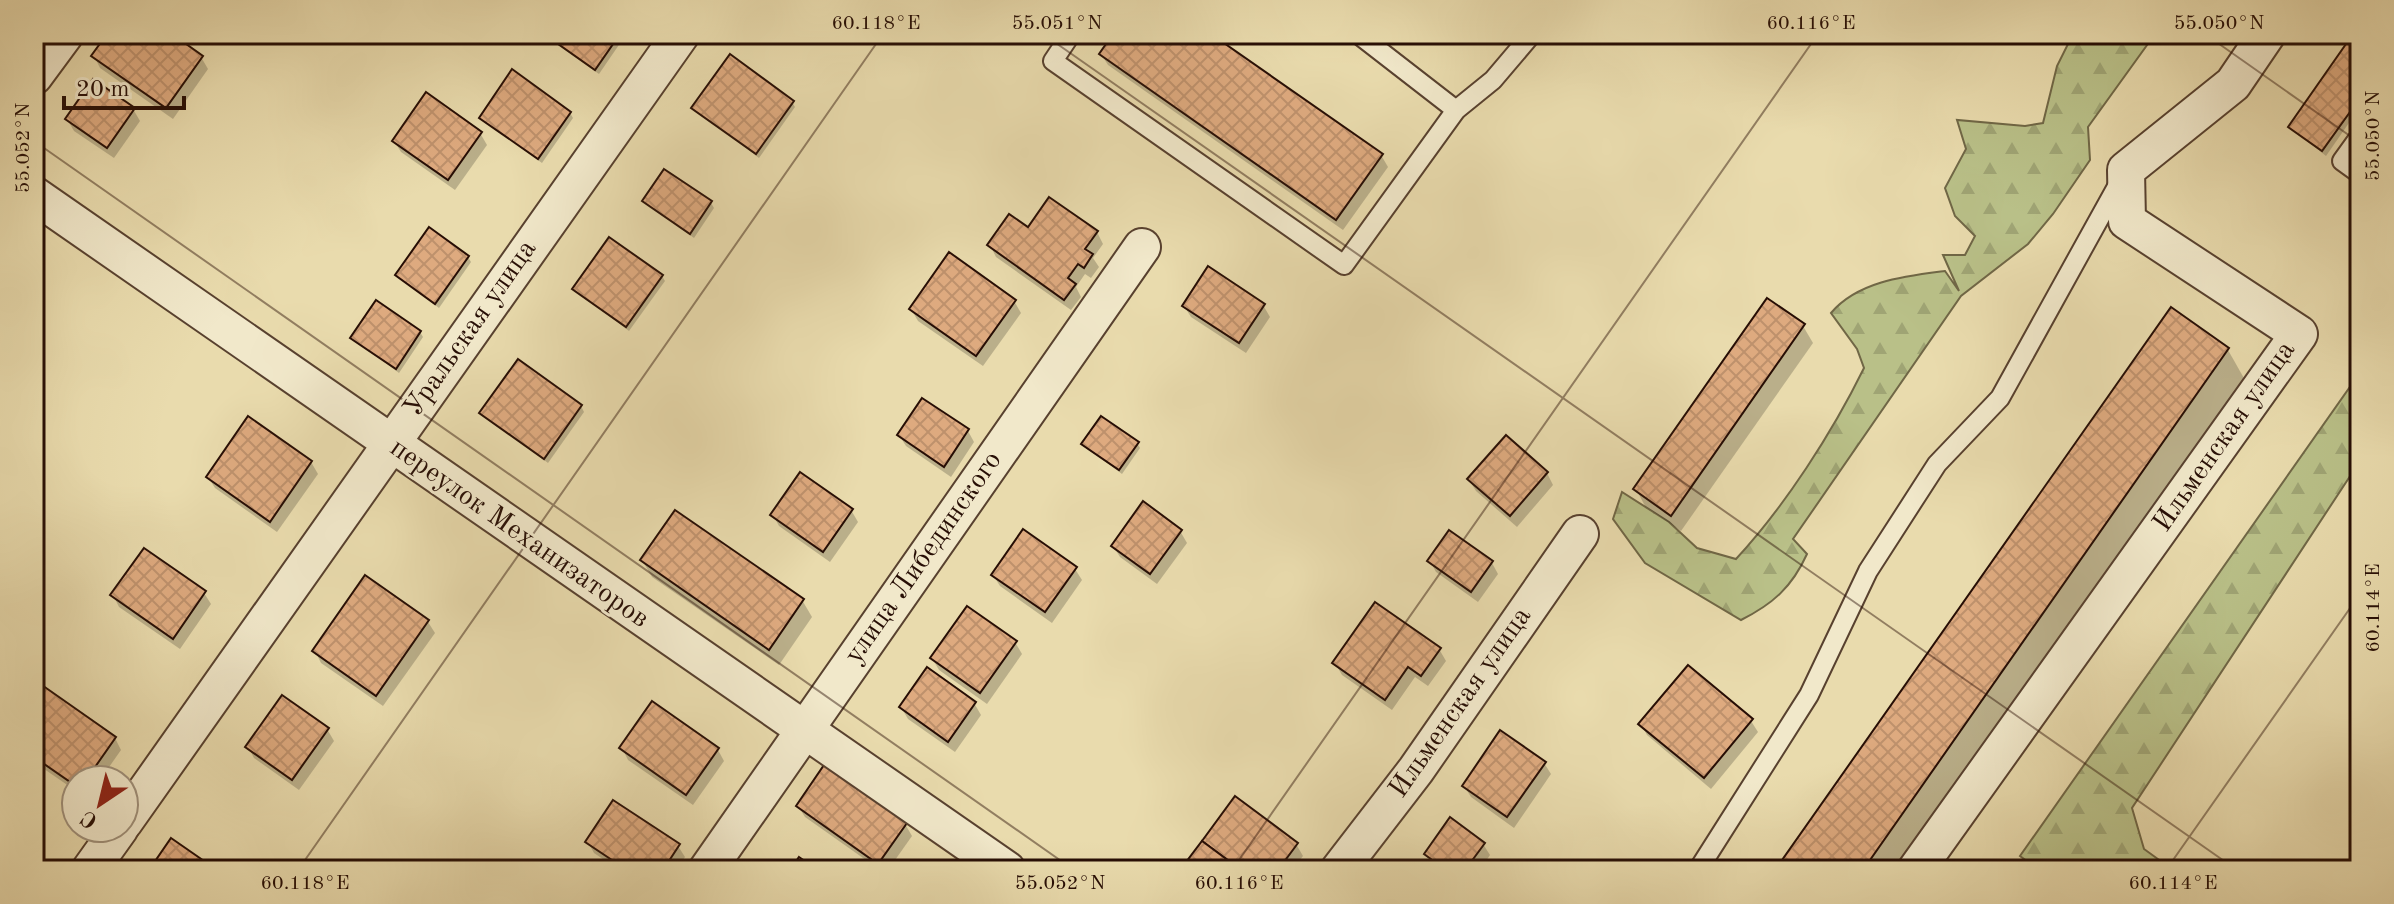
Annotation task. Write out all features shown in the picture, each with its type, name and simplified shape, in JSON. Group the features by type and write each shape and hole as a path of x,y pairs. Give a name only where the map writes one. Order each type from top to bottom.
{"street":[{"path":"34,76 65,34"},
{"name":"Уральская улица","path":"140,799 681,34"},
{"path":"2126,170 2233,84 2267,34"},
{"name":"Ильменская улица","path":"1916,870 2299,334 2127,221 2126,170"},
{"name":"переулок Механизаторов","path":"34,195 802,731 1007,870"},
{"name":"улица Либединского","path":"707,870 1142,247"},
{"name":"Ильменская улица","path":"1339,870 1416,770 1580,534"},
{"path":"90,870 109,844"}],"lane":[{"path":"1071,34 1053,61 1344,265 1456,110 1493,80 1532,34"},
{"path":"1358,34 1456,110"},
{"path":"2360,136 2342,161 2360,174"},
{"path":"1698,870 1809,695 1868,571 1937,464 2000,398 2126,170"}],"green space":[{"path":"2073,34 2155,34 2088,127 2090,160 2053,214 2028,244 1961,296 1793,539 1807,554 1788,585 1763,608 1741,620 1645,563 1613,519 1622,492 1669,522 1697,548 1736,559 1806,468 1864,368 1857,349 1831,313 1842,302 1869,287 1915,275 1945,271 1959,291 1943,255 1965,255 1975,236 1955,216 1945,188 1966,149 1957,120 2025,126 2043,123 2057,66"},
{"path":"2352,384 2360,390 2360,461 2132,808 2144,849 2173,870 2039,870 2020,856"}],"building":[{"path":"107,34 172,34 203,56 166,108 91,56"},
{"path":"544,34 620,34 595,70"},
{"path":"1113,34 1211,34 1383,154 1336,220 1099,54"},
{"path":"2353,34 2360,34 2360,98 2322,151 2288,127"},
{"path":"730,54 794,101 756,154 691,108"},
{"path":"512,69 571,112 538,159 479,118"},
{"path":"93,79 135,108 107,148 65,119"},
{"path":"426,92 482,132 448,180 392,141"},
{"path":"664,169 712,201 690,234 642,201"},
{"path":"1049,197 1098,231 1085,249 1093,254 1084,268 1078,264 1068,278 1076,284 1064,300 987,245 1009,214 1028,227"},
{"path":"429,227 469,256 435,304 395,275"},
{"path":"609,237 663,275 626,327 572,289"},
{"path":"949,252 1016,300 976,356 909,309"},
{"path":"1208,266 1265,304 1239,343 1182,306"},
{"path":"1767,298 1805,324 1671,516 1633,489"},
{"path":"376,300 421,331 396,369 350,338"},
{"path":"2171,307 2229,348 1863,870 1775,870"},
{"path":"518,359 582,405 544,459 479,413"},
{"path":"922,398 969,429 944,467 897,435"},
{"path":"248,416 312,461 270,522 206,477"},
{"path":"1101,416 1139,442 1119,470 1081,444"},
{"path":"1506,435 1548,472 1510,516 1467,479"},
{"path":"800,472 853,509 823,552 770,515"},
{"path":"1143,501 1182,530 1150,574 1111,546"},
{"path":"675,510 804,599 769,650 640,560"},
{"path":"1023,529 1077,567 1045,612 991,575"},
{"path":"1449,530 1493,561 1471,592 1427,561"},
{"path":"144,548 206,591 173,639 110,595"},
{"path":"365,575 429,620 376,696 312,651"},
{"path":"1375,602 1441,648 1421,676 1408,667 1385,700 1332,663"},
{"path":"967,606 1017,641 980,693 930,658"},
{"path":"1688,665 1753,719 1704,778 1638,724"},
{"path":"927,667 976,702 948,742 899,707"},
{"path":"39,683 116,737 97,764 60,764 60,775 34,757 34,690"},
{"path":"282,695 329,728 292,780 245,747"},
{"path":"652,701 719,748 686,795 619,748"},
{"path":"1500,730 1546,762 1507,817 1462,786"},
{"path":"824,765 907,823 878,864 796,806"},
{"path":"1235,796 1298,843 1278,870 1241,870 1202,841"},
{"path":"613,800 680,844 663,870 627,870 585,842"},
{"path":"1450,817 1485,843 1465,870 1446,870 1424,854"},
{"path":"171,838 217,870 149,870"},
{"path":"1202,841 1241,870 1180,870"},
{"path":"799,857 818,870 790,870"}]}
